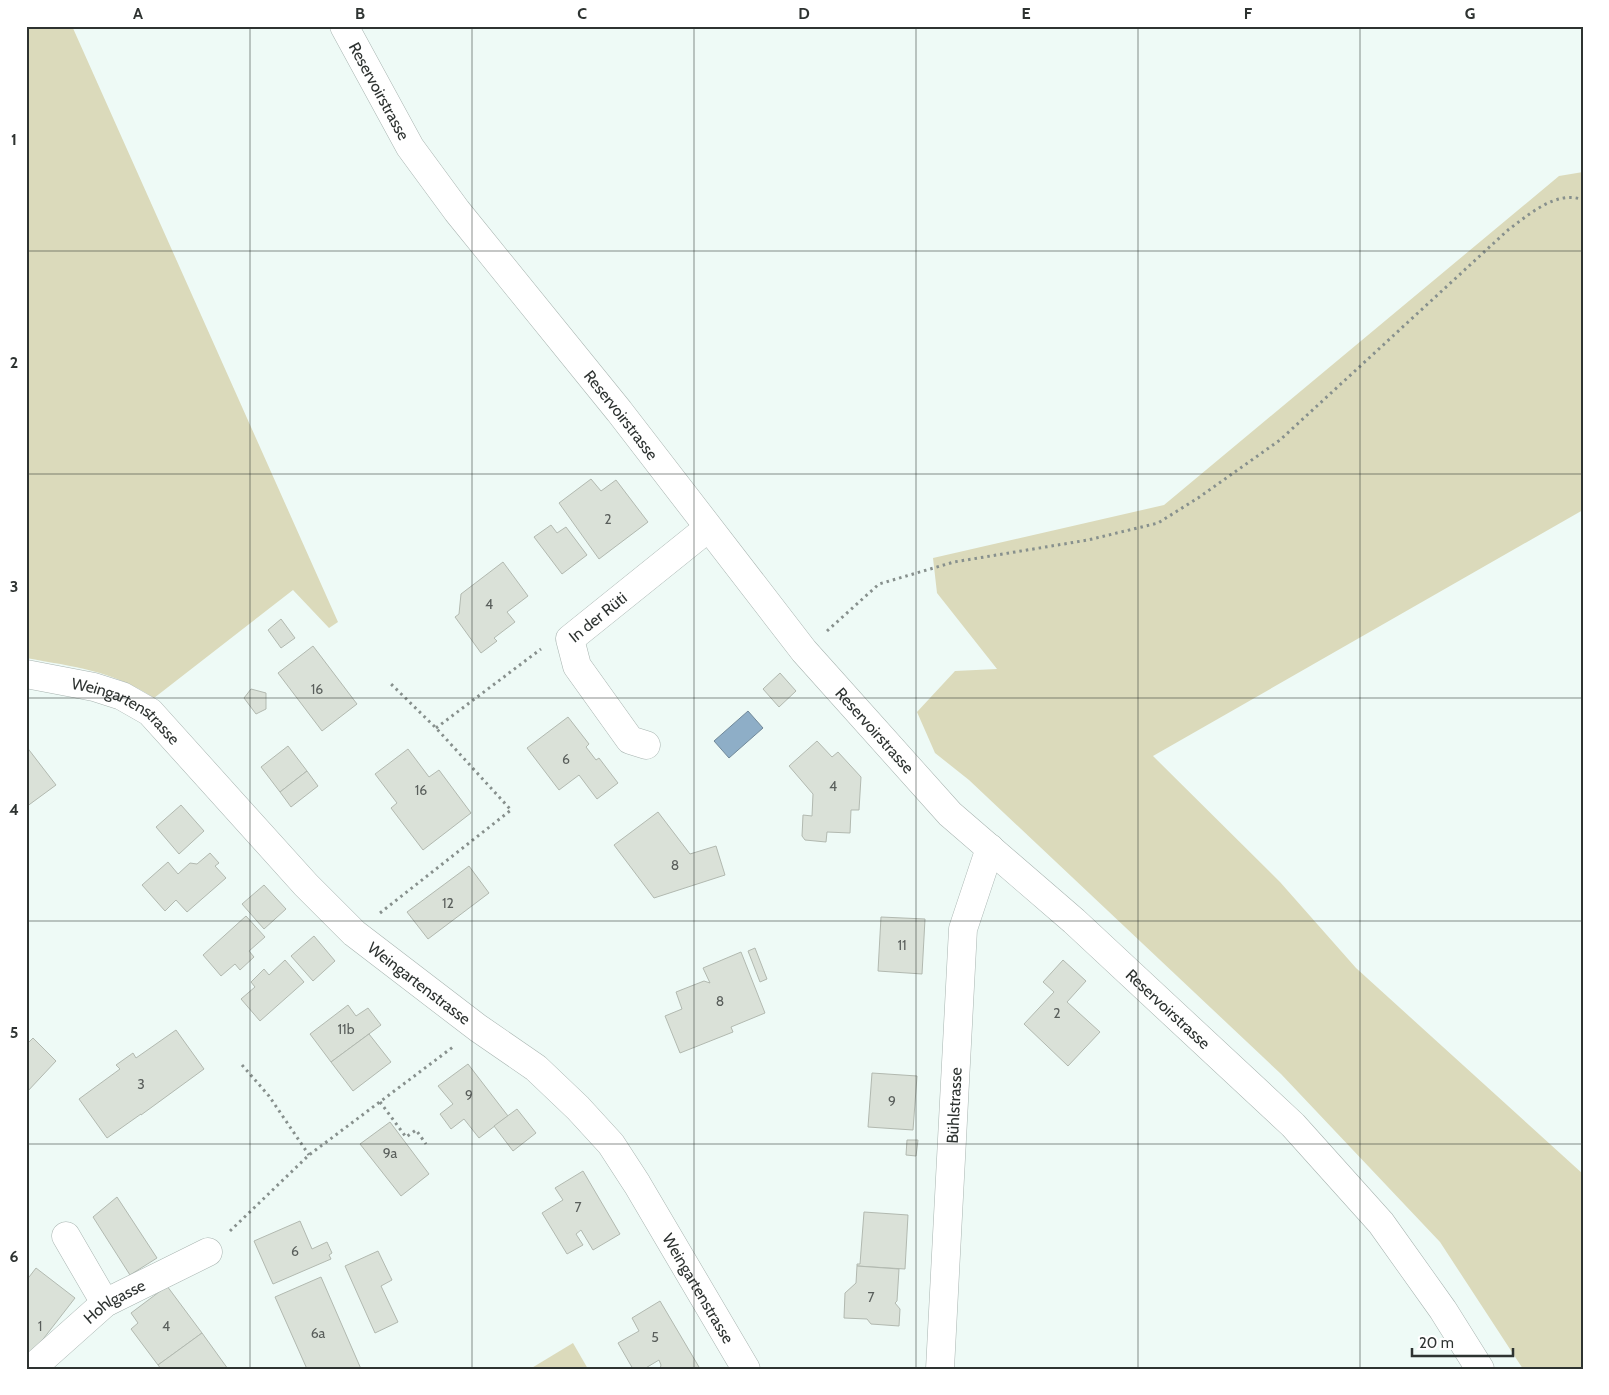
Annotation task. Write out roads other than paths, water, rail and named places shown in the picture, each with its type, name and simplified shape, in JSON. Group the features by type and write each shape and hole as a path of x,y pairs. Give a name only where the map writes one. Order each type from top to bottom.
{"street":[{"name":"Reservoirstrasse","path":"344,26 410,147 457,211 619,411 804,651 950,814 1074,921 1293,1126 1381,1223 1443,1310 1480,1369"},
{"name":"In der Rüti","path":"646,745 630,740 577,666 570,639 708,528"},
{"name":"Weingartenstrasse","path":"26,674 94,686 122,696 150,712 306,885 354,933 478,1028 536,1068 578,1108 611,1144 637,1184 746,1369"},
{"name":"Bühlstrasse","path":"940,1369 963,928 990,848"},
{"path":"66,1236 105,1303"},
{"name":"Hohlgasse","path":"31,1369 105,1303 208,1252"}],"water":[{"path":"748,711 763,728 729,758 714,741"}]}
